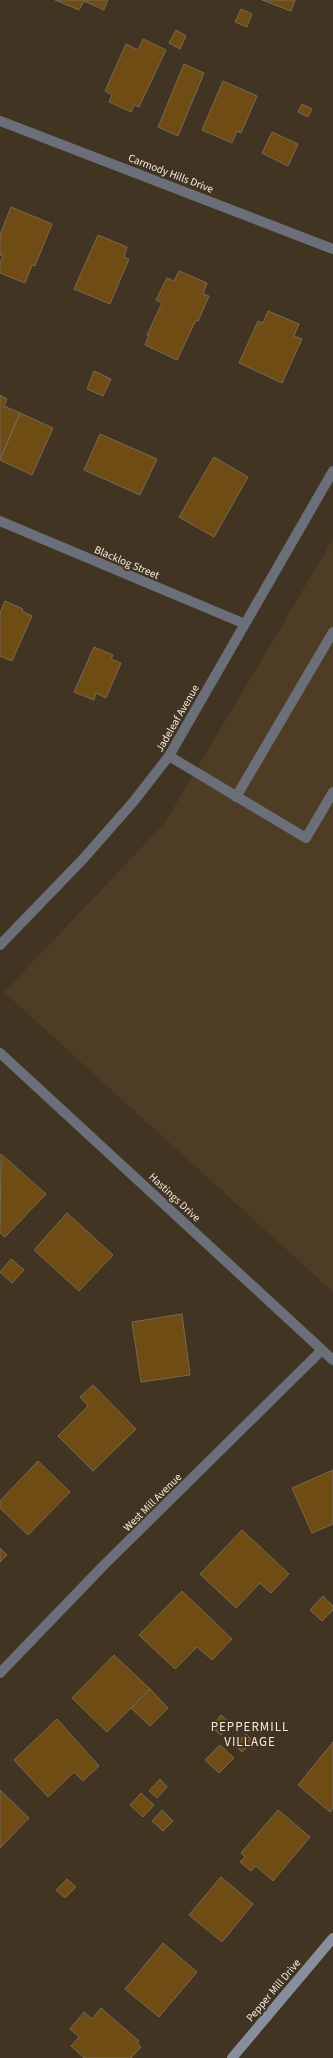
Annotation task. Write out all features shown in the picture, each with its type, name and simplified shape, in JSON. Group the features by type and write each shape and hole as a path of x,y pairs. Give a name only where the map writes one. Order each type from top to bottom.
{"street":[{"name":"Carmody Hills Drive","path":"0,120 333,249"},
{"name":"Jadeleaf Avenue","path":"0,945 84,858 134,801 169,756 333,471"},
{"name":"Blacklog Street","path":"0,522 245,624"},
{"path":"236,796 333,632"},
{"path":"169,756 306,838 333,792"},
{"name":"Hastings Drive","path":"0,1053 333,1360"},
{"name":"West Mill Avenue","path":"0,1673 104,1565 322,1350"},
{"name":"Pepper Mill Drive","path":"232,2058 333,1938"}],"shaded area":[{"path":"333,539 333,1292 4,992 164,824"}],"building":[{"path":"55,0 108,0 104,10 84,1 79,10"},
{"path":"262,0 295,0 291,11"},
{"path":"241,9 252,14 247,27 235,22"},
{"path":"176,30 186,36 180,49 169,43"},
{"path":"143,39 166,50 139,107 134,105 131,112 109,102 112,95 105,91 126,44 138,50"},
{"path":"184,64 204,73 178,136 158,127"},
{"path":"223,81 257,96 241,133 237,131 232,143 202,130"},
{"path":"302,104 312,109 308,117 298,112"},
{"path":"272,132 298,144 288,166 262,153"},
{"path":"11,207 52,224 35,266 32,265 25,283 0,273 0,263 3,256 0,255 0,235"},
{"path":"98,235 127,247 124,257 129,259 110,304 74,289"},
{"path":"179,271 207,283 203,294 209,296 198,321 196,320 177,360 145,345 149,335 147,335 162,303 156,300 167,278 174,281"},
{"path":"268,311 299,324 294,336 302,339 282,383 239,363 258,321 263,323"},
{"path":"94,371 111,379 103,396 87,389"},
{"path":"0,395 7,399 4,406 20,413 0,459"},
{"path":"20,413 53,428 32,475 0,460"},
{"path":"100,434 157,459 140,495 84,470"},
{"path":"214,457 248,477 214,537 179,517"},
{"path":"5,601 23,609 22,611 32,616 12,661 0,656 0,613"},
{"path":"94,647 113,655 111,659 121,663 106,698 96,693 94,700 74,692"},
{"path":"1,1154 46,1194 5,1237 0,1233"},
{"path":"67,1213 113,1255 79,1291 34,1250"},
{"path":"11,1259 24,1270 12,1283 0,1272"},
{"path":"182,1314 190,1375 141,1382 132,1322"},
{"path":"93,1385 136,1429 93,1471 58,1436 88,1406 80,1397"},
{"path":"38,1461 70,1492 28,1535 0,1508 0,1501"},
{"path":"333,1470 333,1524 312,1533 292,1488"},
{"path":"242,1530 289,1574 271,1593 260,1583 236,1608 200,1574"},
{"path":"0,1548 7,1555 0,1562"},
{"path":"182,1591 232,1639 212,1660 197,1647 175,1669 139,1635"},
{"path":"323,1596 333,1606 333,1610 322,1621 310,1610"},
{"path":"114,1655 150,1689 107,1732 72,1698"},
{"path":"150,1689 168,1708 150,1726 131,1708"},
{"path":"221,1715 231,1724 221,1735 211,1727"},
{"path":"57,1719 99,1766 83,1781 74,1772 48,1797 14,1760"},
{"path":"246,1734 253,1741 242,1752 235,1745"},
{"path":"333,1742 333,1808 330,1812 298,1785"},
{"path":"220,1745 234,1758 219,1773 205,1760"},
{"path":"160,1779 167,1787 157,1798 149,1791"},
{"path":"0,1790 29,1818 0,1848"},
{"path":"141,1793 154,1805 143,1817 130,1805"},
{"path":"162,1810 173,1821 163,1831 152,1821"},
{"path":"278,1810 310,1837 273,1881 256,1866 251,1871 240,1862 245,1857 241,1853"},
{"path":"221,1877 253,1904 222,1942 189,1915"},
{"path":"67,1879 76,1887 65,1898 56,1890"},
{"path":"163,1943 197,1972 159,2017 125,1989"},
{"path":"101,2008 139,2041 137,2043 141,2047 131,2058 84,2058 71,2046 79,2037 70,2029 84,2012 92,2019"}],"district":[{"name":"PEPPERMILL VILLAGE","path":"250,1734"}]}
